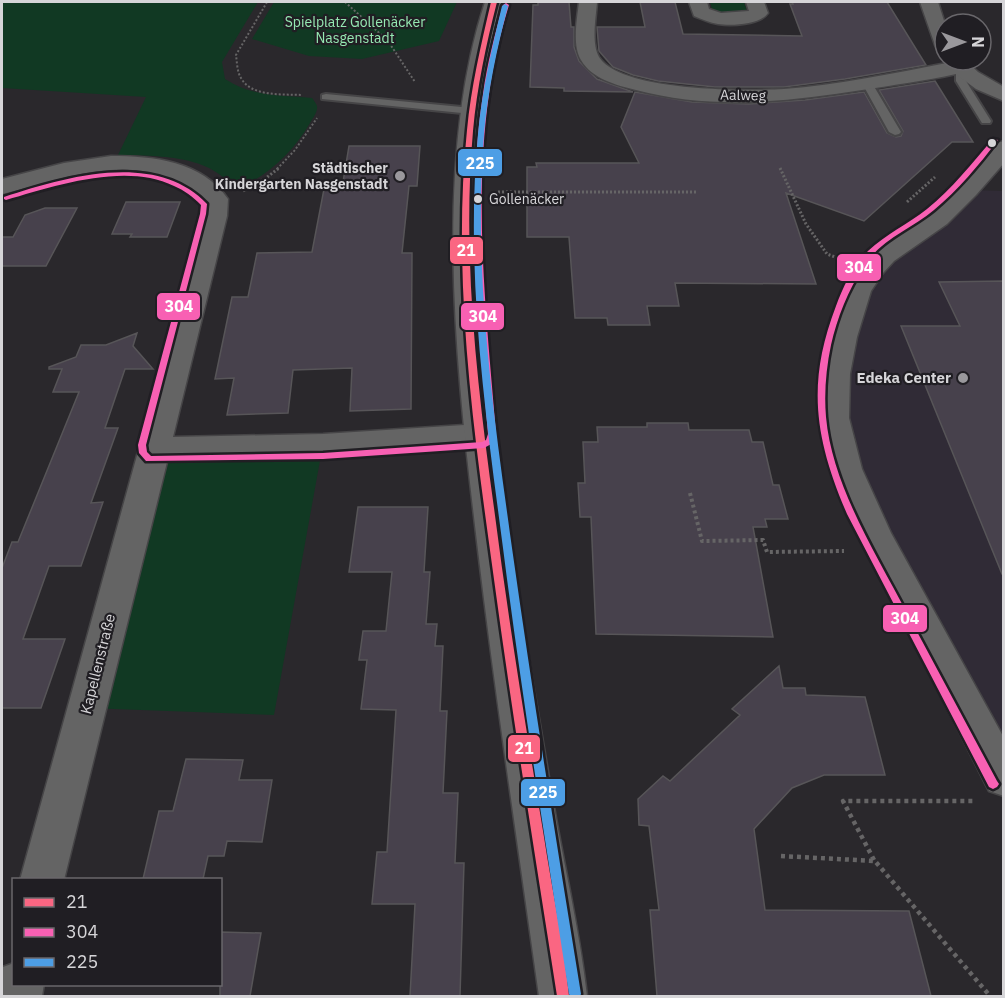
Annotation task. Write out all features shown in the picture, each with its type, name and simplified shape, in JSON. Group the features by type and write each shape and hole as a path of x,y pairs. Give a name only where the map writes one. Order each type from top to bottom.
{"street":[{"path":"494,2 480,58 460,110 466,191 468,292 480,434 509,658 563,996"},
{"name":"Aalweg","path":"588,2 589,58 595,66 608,75 625,82 674,91 760,96 867,83 933,69"},
{"path":"698,2 701,12 719,19 746,19 755,16 759,13 755,2"},
{"path":"966,72 975,80 1004,95"},
{"path":"1004,148 968,190 938,219 885,256 873,268 858,291 843,337 835,374 834,418 846,469 874,533 1004,778"},
{"path":"2,187 60,170 128,164 174,170 200,183 216,199"},
{"name":"Kapellenstraße","path":"42,878 215,216 216,199"},
{"path":"154,448 323,444 480,434"}],"lane":[{"path":"959,72 961,81 986,121"},
{"path":"867,83 895,132"},
{"path":"326,97 460,110"}],"path":[{"path":"216,199 248,189 278,168 303,143 326,97 266,93 248,87 240,76 236,55 267,2"},
{"path":"345,2 388,41 418,87 460,110"},
{"path":"780,168 806,224 827,254 873,268"},
{"path":"498,192 697,192"},
{"path":"690,493 702,541 763,540 767,552 842,551"},
{"path":"965,801 843,801 875,861 990,996"},
{"path":"781,856 875,861"}],"shaded area":[{"path":"968,190 1003,191 1003,778 846,469 835,374 858,291"}],"green space":[{"path":"2,2 258,2 222,62 225,79 256,92 312,98 317,106 316,113 295,145 278,163 234,191 225,179 213,170 198,164 166,157 118,155 146,97 2,88"},
{"name":"Spielplatz Gollenäcker Nasgenstadt","path":"274,2 457,2 439,41 362,59 309,56 252,39"},
{"path":"710,2 744,2 748,15 713,13"},
{"path":"323,444 274,715 87,708 154,448"}],"building":[{"path":"538,2 569,2 571,27 574,27 574,47 579,61 597,79 633,92 564,91 564,88 530,87 533,5 538,5"},
{"path":"640,2 675,2 683,34 802,36 790,4 793,4 792,2 887,2 926,65 784,87 715,87 658,81 613,67 599,51 597,27 645,27"},
{"path":"935,81 973,142 952,142 864,221 786,193 816,284 675,283 679,306 647,306 650,325 608,325 607,318 575,318 569,237 527,237 527,167 537,167 536,163 639,163 621,127 635,92 692,102 749,104 805,100 864,92 887,133 896,137 901,136 903,131 879,90"},
{"path":"349,146 420,146 417,186 409,186 402,253 412,253 411,409 350,411 352,368 293,370 288,413 227,415 234,378 215,379 232,297 248,297 257,253 312,252 324,189 342,188"},
{"path":"126,202 180,202 167,237 130,237 132,234 112,234"},
{"path":"45,208 77,208 46,266 2,266 2,237 13,237 25,215"},
{"name":"Edeka Center","path":"1004,281 1004,574 1002,574 901,326 960,326 939,282"},
{"path":"137,333 133,346 153,369 125,369 105,428 118,428 91,503 103,502 81,566 49,566 23,639 65,639 41,708 2,708 2,568 12,542 18,542 79,392 53,392 62,369 49,369 49,367 76,357 81,345 106,345"},
{"path":"647,423 688,423 689,430 749,430 752,442 763,442 773,485 779,485 788,519 765,519 767,527 753,527 773,637 596,634 591,517 580,517 578,483 585,483 583,442 598,442 597,427 647,427"},
{"path":"358,507 428,507 424,572 430,572 426,624 437,624 435,646 443,646 440,711 447,711 443,793 458,793 455,863 464,863 460,996 410,996 415,904 372,904 377,852 387,852 396,710 361,709 367,660 359,660 363,631 386,631 392,572 349,572"},
{"path":"779,666 783,688 805,688 806,695 865,697 885,775 824,775 792,788 754,829 765,910 909,911 931,996 657,996 650,910 659,910 649,826 639,825 638,799 663,776 670,781 740,715 732,709"},
{"path":"186,759 243,760 239,780 272,780 262,842 227,841 224,856 208,856 203,878 143,878 159,811 173,811"},
{"path":"222,932 261,933 250,996 220,996"}],"transit line":[{"name":"21","path":"494,2 479,64 470,130 466,199 466,268 470,338 501,595 563,996"},
{"name":"304","path":"6,198 67,181 112,175 134,175 155,177 174,183 190,192 204,204 142,445 143,453 149,459 323,456 484,445 490,441 492,434 478,230 480,148 488,81 506,5"},
{"name":"225","path":"505,6 490,68 481,133 478,201 483,340 497,475 575,994"},
{"name":"304","path":"993,784 851,514 832,466 822,419 821,399 825,358 835,317 862,263 885,240 939,202 995,140"}],"place":[{"name":"Städtischer Kindergarten Nasgenstadt","path":"400,176"},
{"name":"Gollenäcker","path":"478,199"},
{"name":"Edeka Center","path":"963,378"}]}
